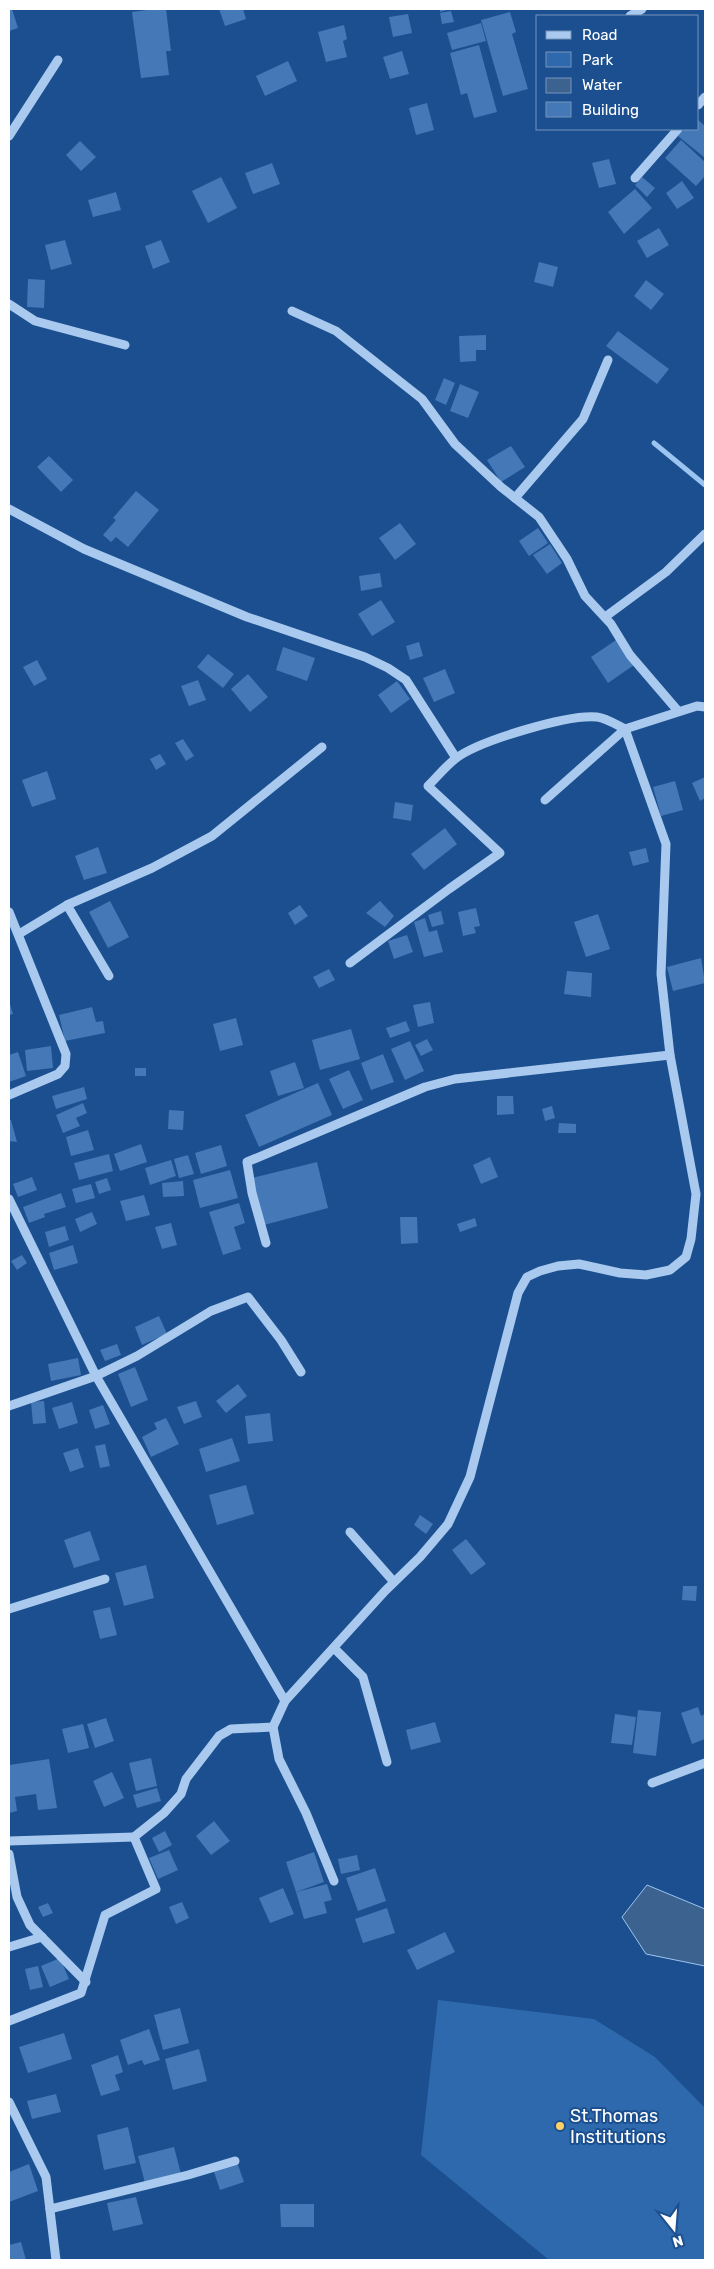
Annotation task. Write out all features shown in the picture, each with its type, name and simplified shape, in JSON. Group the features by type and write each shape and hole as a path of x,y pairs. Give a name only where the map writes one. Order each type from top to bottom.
{"street":[{"path":"9,136 58,60"},
{"path":"635,178 677,130"},
{"path":"9,304 35,320 81,335 125,345"},
{"path":"292,311 336,331 422,399 455,444 538,518 567,559 585,596 605,617 630,655 678,711"},
{"path":"515,498 583,419 608,360"},
{"path":"9,509 84,549 247,617 388,668 406,680 456,758"},
{"path":"605,617 666,572 705,534"},
{"path":"545,800 625,729 697,706 705,708"},
{"path":"334,1881 306,1813 279,1759 273,1727 285,1701 394,1582 420,1557 448,1524 470,1477 518,1293 527,1277 540,1271 579,1264 620,1273 646,1275 670,1270 686,1257 691,1239 696,1194 670,1055 661,974 666,844 625,729 598,717 570,719 534,728 476,748 456,758 428,786 500,853 350,963"},
{"path":"19,934 67,904 152,868 212,836 322,747"},
{"path":"67,904 108,976"},
{"path":"9,912 66,1054 65,1066 58,1074 9,1095"},
{"path":"266,1243 252,1193 248,1162 425,1087 455,1079 670,1055"},
{"path":"9,1199 96,1376 285,1701"},
{"path":"9,1406 96,1376 137,1356 211,1311 248,1297 281,1340 301,1372"},
{"path":"350,1532 394,1582"},
{"path":"9,1609 105,1579"},
{"path":"334,1648 363,1677 387,1762"},
{"path":"9,1842 134,1837 164,1814 181,1794 186,1779 219,1736 231,1729 273,1727"},
{"path":"652,1783 705,1763"},
{"path":"9,2021 81,1993 86,1982 105,1915 156,1889 134,1837"},
{"path":"9,1854 16,1897 30,1925 86,1982"},
{"path":"9,1947 42,1937"},
{"path":"9,2102 46,2177 56,2260"},
{"path":"50,2209 188,2175 235,2161"}],"green space":[{"name":"St.Thomas Institutions","path":"438,2000 594,2019 655,2057 705,2108 705,2260 549,2260 421,2155"}],"water":[{"path":"647,1885 705,1909 705,1966 646,1954 622,1917"}],"building":[{"path":"9,9 12,9 18,28 9,31"},
{"path":"166,9 171,51 166,51 169,75 141,78 132,12"},
{"path":"219,9 243,9 246,19 225,26"},
{"path":"440,9 451,9 440,12"},
{"path":"451,11 454,22 442,24 440,13"},
{"path":"510,12 516,32 512,34 528,89 503,96 481,20"},
{"path":"408,14 412,33 393,37 389,17"},
{"path":"481,23 486,41 452,50 447,33"},
{"path":"344,25 347,39 343,41 347,57 326,62 318,32"},
{"path":"479,45 497,112 474,118 467,93 461,95 450,53"},
{"path":"402,51 409,74 390,79 383,57"},
{"path":"288,61 297,81 265,96 256,76"},
{"path":"427,103 434,130 416,135 409,108"},
{"path":"699,121 705,126 705,158 678,136 683,130 699,130"},
{"path":"681,140 705,162 705,176 696,186 665,158"},
{"path":"80,141 96,157 81,171 66,155"},
{"path":"609,159 616,184 599,188 592,163"},
{"path":"272,163 280,184 253,194 245,173"},
{"path":"221,177 237,208 208,223 192,191"},
{"path":"642,177 655,188 647,197 635,185"},
{"path":"682,181 694,198 677,209 666,193"},
{"path":"635,189 652,208 624,234 608,212"},
{"path":"116,192 121,210 93,217 88,200"},
{"path":"659,228 669,245 647,258 637,241"},
{"path":"65,240 72,264 51,270 45,245"},
{"path":"161,240 170,262 153,269 145,246"},
{"path":"539,262 558,267 553,287 534,282"},
{"path":"28,279 45,280 44,308 27,307"},
{"path":"646,280 664,294 651,310 634,296"},
{"path":"618,331 669,369 657,384 606,346"},
{"path":"486,335 486,350 476,350 476,361 460,362 459,336"},
{"path":"444,378 455,383 446,405 435,400"},
{"path":"460,384 479,392 468,418 450,411"},
{"path":"511,446 525,467 501,482 487,460"},
{"path":"49,456 73,480 61,492 37,467"},
{"path":"136,491 159,510 128,547 116,537 111,542 103,535 116,520 113,518"},
{"path":"400,523 416,544 395,560 379,538"},
{"path":"538,528 548,543 529,556 519,541"},
{"path":"550,544 562,563 547,574 533,555"},
{"path":"380,573 382,587 361,591 359,576"},
{"path":"381,600 395,622 372,636 358,614"},
{"path":"616,640 634,665 608,683 591,657"},
{"path":"419,642 423,656 410,660 406,646"},
{"path":"283,647 315,658 307,681 276,670"},
{"path":"208,654 234,674 223,688 197,667"},
{"path":"37,660 47,679 34,686 23,667"},
{"path":"445,669 455,693 434,702 423,678"},
{"path":"248,674 268,697 250,712 231,689"},
{"path":"198,680 206,700 189,706 181,686"},
{"path":"397,681 410,699 391,713 378,695"},
{"path":"183,739 194,756 186,761 175,743"},
{"path":"160,754 166,764 156,770 150,759"},
{"path":"47,771 56,799 32,807 22,780"},
{"path":"705,777 705,798 700,801 692,783"},
{"path":"675,781 683,810 661,816 653,787"},
{"path":"395,802 413,805 411,821 393,818"},
{"path":"445,828 457,844 424,870 411,854"},
{"path":"98,847 107,873 84,880 75,856"},
{"path":"646,848 649,862 633,866 629,852"},
{"path":"110,901 129,937 108,948 89,912"},
{"path":"380,901 394,916 385,927 366,913"},
{"path":"300,905 308,916 295,925 288,913"},
{"path":"476,908 480,926 474,927 476,933 463,936 458,912"},
{"path":"441,911 444,924 432,927 428,915"},
{"path":"598,914 610,949 586,957 574,922"},
{"path":"425,918 429,932 437,930 443,952 424,957 414,922"},
{"path":"407,935 413,952 394,959 388,941"},
{"path":"701,958 705,983 673,991 667,967"},
{"path":"329,969 335,980 319,988 313,977"},
{"path":"567,971 592,973 591,997 564,994"},
{"path":"9,1001 13,1014 9,1015"},
{"path":"430,1002 434,1023 418,1027 413,1005"},
{"path":"92,1007 96,1022 103,1021 105,1033 65,1041 59,1015"},
{"path":"236,1018 243,1045 220,1051 213,1024"},
{"path":"406,1021 410,1031 390,1038 386,1028"},
{"path":"351,1029 360,1059 320,1070 312,1040"},
{"path":"427,1039 433,1050 421,1056 415,1045"},
{"path":"410,1041 424,1071 405,1080 391,1049"},
{"path":"51,1046 53,1068 27,1071 25,1050"},
{"path":"18,1052 26,1076 9,1082 9,1055"},
{"path":"383,1054 394,1082 371,1090 361,1063"},
{"path":"295,1062 304,1088 278,1096 270,1071"},
{"path":"135,1068 146,1068 146,1076 135,1076"},
{"path":"349,1070 363,1100 343,1109 329,1079"},
{"path":"318,1083 332,1115 259,1147 245,1115"},
{"path":"84,1087 87,1099 56,1109 52,1096"},
{"path":"497,1096 513,1096 514,1114 497,1115"},
{"path":"83,1103 87,1113 76,1118 80,1126 63,1133 56,1115"},
{"path":"552,1106 555,1118 545,1121 542,1109"},
{"path":"169,1110 184,1111 183,1130 168,1129"},
{"path":"9,1120 11,1120 17,1142 9,1141"},
{"path":"559,1123 576,1124 576,1133 558,1133"},
{"path":"88,1130 94,1150 71,1156 66,1137"},
{"path":"141,1144 147,1162 120,1171 114,1154"},
{"path":"221,1145 227,1166 201,1174 195,1153"},
{"path":"109,1154 113,1171 79,1180 74,1163"},
{"path":"188,1155 194,1174 179,1178 174,1159"},
{"path":"490,1157 498,1177 481,1184 473,1165"},
{"path":"171,1160 176,1176 150,1185 145,1168"},
{"path":"317,1162 328,1208 264,1225 252,1178"},
{"path":"230,1170 238,1198 200,1208 193,1180"},
{"path":"32,1177 37,1190 18,1197 13,1184"},
{"path":"107,1178 111,1190 99,1194 95,1182"},
{"path":"183,1181 184,1196 163,1197 162,1183"},
{"path":"91,1184 95,1198 76,1203 72,1189"},
{"path":"61,1193 66,1207 44,1214 45,1217 29,1223 23,1207"},
{"path":"144,1195 150,1215 126,1221 120,1201"},
{"path":"239,1203 245,1223 234,1227 241,1249 223,1255 209,1212"},
{"path":"92,1212 97,1224 80,1232 75,1219"},
{"path":"400,1217 417,1217 418,1243 401,1244"},
{"path":"475,1218 477,1226 460,1232 457,1224"},
{"path":"171,1223 177,1245 162,1249 155,1227"},
{"path":"65,1226 69,1240 49,1247 45,1232"},
{"path":"73,1245 78,1263 54,1270 49,1253"},
{"path":"22,1255 27,1263 17,1270 11,1261"},
{"path":"159,1316 167,1334 142,1345 135,1327"},
{"path":"117,1344 121,1355 105,1361 100,1350"},
{"path":"78,1358 81,1375 51,1381 48,1364"},
{"path":"135,1367 148,1400 131,1407 118,1374"},
{"path":"238,1384 247,1396 226,1413 216,1401"},
{"path":"44,1401 46,1423 33,1424 31,1402"},
{"path":"196,1401 202,1417 184,1424 177,1407"},
{"path":"72,1402 78,1423 59,1429 52,1408"},
{"path":"103,1405 110,1424 95,1429 89,1410"},
{"path":"270,1413 273,1441 248,1444 245,1416"},
{"path":"166,1418 179,1444 151,1457 142,1437 157,1429 154,1423"},
{"path":"232,1438 240,1461 206,1472 199,1449"},
{"path":"105,1444 110,1466 100,1468 95,1446"},
{"path":"78,1448 84,1467 70,1472 63,1453"},
{"path":"246,1485 254,1514 217,1525 209,1495"},
{"path":"420,1515 433,1524 426,1534 414,1525"},
{"path":"90,1531 100,1560 74,1568 64,1540"},
{"path":"466,1539 486,1564 471,1575 452,1550"},
{"path":"146,1565 154,1598 124,1606 115,1573"},
{"path":"683,1586 697,1586 696,1601 682,1600"},
{"path":"110,1607 117,1635 100,1639 93,1611"},
{"path":"698,1707 701,1716 705,1714 705,1739 692,1744 681,1713"},
{"path":"638,1710 661,1712 656,1756 633,1753"},
{"path":"615,1714 636,1717 632,1745 611,1743"},
{"path":"106,1718 114,1741 95,1748 87,1724"},
{"path":"435,1722 441,1742 411,1750 406,1730"},
{"path":"83,1724 89,1748 68,1753 62,1729"},
{"path":"151,1758 157,1786 136,1791 129,1763"},
{"path":"49,1759 57,1808 38,1810 36,1794 15,1797 17,1811 9,1813 9,1765"},
{"path":"112,1772 124,1798 104,1807 93,1781"},
{"path":"157,1788 161,1801 137,1808 133,1795"},
{"path":"214,1821 230,1841 211,1855 196,1836"},
{"path":"165,1831 172,1845 159,1852 152,1838"},
{"path":"169,1850 178,1870 158,1879 149,1858"},
{"path":"314,1852 324,1882 296,1892 286,1862"},
{"path":"357,1855 360,1870 341,1874 338,1859"},
{"path":"375,1868 386,1901 358,1911 346,1878"},
{"path":"327,1884 332,1900 324,1902 327,1913 304,1919 296,1892"},
{"path":"283,1888 294,1914 270,1923 259,1898"},
{"path":"182,1902 189,1918 176,1924 169,1907"},
{"path":"48,1903 53,1913 43,1917 38,1907"},
{"path":"387,1908 395,1933 363,1943 355,1919"},
{"path":"445,1932 455,1952 417,1970 407,1950"},
{"path":"60,1958 69,1979 50,1987 41,1966"},
{"path":"38,1966 43,1987 30,1990 25,1969"},
{"path":"180,2008 189,2043 163,2050 154,2015"},
{"path":"149,2029 160,2060 144,2065 142,2060 128,2065 120,2040"},
{"path":"64,2033 72,2059 28,2073 19,2047"},
{"path":"199,2049 207,2081 173,2090 165,2059"},
{"path":"118,2055 123,2072 115,2075 120,2090 101,2096 91,2065"},
{"path":"56,2094 61,2112 32,2119 27,2101"},
{"path":"128,2127 136,2163 104,2170 97,2135"},
{"path":"174,2147 181,2174 145,2183 138,2156"},
{"path":"29,2164 38,2191 9,2202 9,2172"},
{"path":"238,2165 244,2182 220,2190 214,2172"},
{"path":"136,2197 143,2224 113,2231 107,2203"},
{"path":"280,2204 314,2204 314,2227 281,2227"},
{"path":"21,2242 26,2260 9,2260 9,2245"}],"waterway":[{"path":"654,443 705,485"}],"place":[{"name":"St.Thomas Institutions","path":"560,2126"}]}
